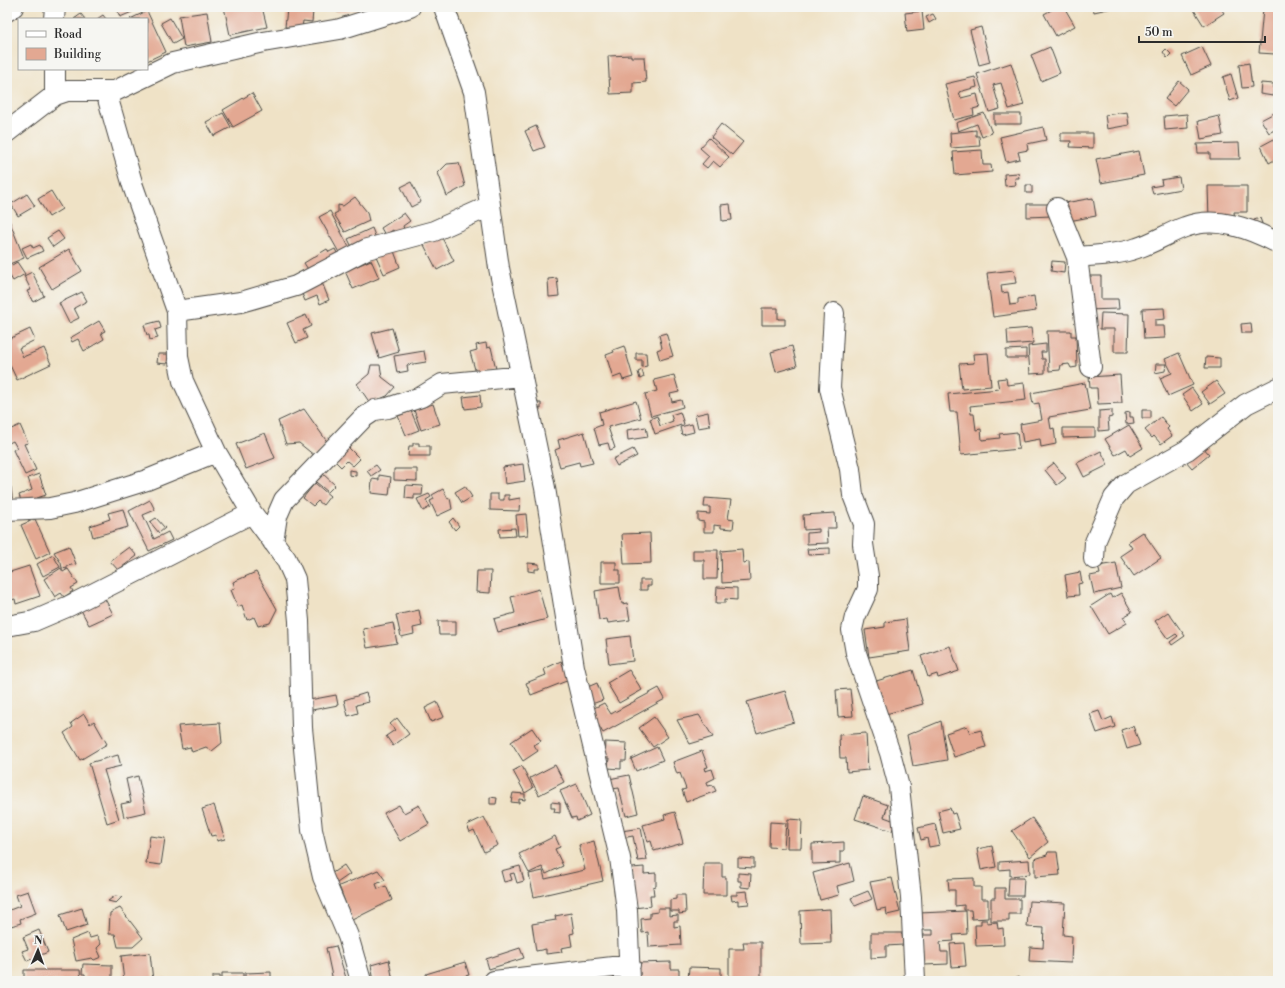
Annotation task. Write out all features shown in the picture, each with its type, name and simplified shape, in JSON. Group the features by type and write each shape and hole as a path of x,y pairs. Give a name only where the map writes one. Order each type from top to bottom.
{"street":[{"path":"7,11 13,7"},
{"path":"54,7 54,18"},
{"path":"7,132 55,96 67,92 106,92 122,88 173,63 263,42 340,28 410,7"},
{"path":"444,7 474,92 499,268 545,488 574,667 620,858 627,910 630,973 494,981"},
{"path":"55,70 55,96"},
{"path":"106,92 133,186 154,249 165,273 178,311 180,370 216,452 252,513 286,559 296,579 298,598 302,728 312,830 322,877 348,936 361,981"},
{"path":"178,311 241,302 296,286 367,249 434,231 490,206"},
{"path":"1057,208 1077,257 1092,367"},
{"path":"1077,257 1120,253 1138,248 1186,226 1213,223 1242,227 1278,243"},
{"path":"834,313 830,388 850,469 853,495 864,524 863,544 869,583 864,599 853,623 852,630 856,653 890,753 899,786 911,897 915,981"},
{"path":"273,542 277,516 284,500 363,418 375,410 388,408 421,397 442,384 522,376"},
{"path":"1094,559 1095,542 1114,498 1126,484 1188,450 1246,404 1278,388"},
{"path":"7,510 50,508 74,502 147,480 216,452"},
{"path":"7,626 34,620 69,606 252,513"}],"building":[{"path":"116,7 144,7 120,17"},
{"path":"224,7 262,7 267,27 230,35"},
{"path":"336,7 361,7 361,9 337,12"},
{"path":"954,7 960,7 960,9 955,11"},
{"path":"1057,7 1064,7 1075,26 1056,36 1044,14"},
{"path":"1093,7 1112,7 1112,8 1094,12"},
{"path":"1198,7 1220,7 1224,13 1204,26 1194,10"},
{"path":"287,9 313,11 312,22 303,21 302,28 285,27"},
{"path":"1263,9 1278,10 1278,36 1276,36 1275,54 1259,53"},
{"path":"147,11 166,52 148,61 148,18 132,18"},
{"path":"922,11 924,30 907,32 905,13"},
{"path":"207,12 212,42 184,47 179,16"},
{"path":"81,14 84,18 75,18"},
{"path":"933,14 936,19 929,23 926,17"},
{"path":"103,15 105,18 98,18"},
{"path":"170,18 182,39 173,44 161,23"},
{"path":"981,27 990,62 979,65 970,30"},
{"path":"1050,47 1060,73 1041,81 1031,55"},
{"path":"1202,47 1211,66 1191,75 1182,56"},
{"path":"1166,49 1171,54 1167,58 1163,52"},
{"path":"631,55 631,57 644,57 646,82 633,83 633,93 610,94 608,56"},
{"path":"1011,63 1024,105 1009,109 1001,83 993,85 1000,109 989,112 977,74"},
{"path":"1249,63 1252,87 1242,88 1239,65"},
{"path":"1231,74 1238,98 1230,101 1223,77"},
{"path":"975,77 977,87 959,92 961,98 977,94 980,107 973,109 974,115 954,120 945,84"},
{"path":"1179,81 1188,89 1174,106 1165,99"},
{"path":"1261,83 1274,84 1273,96 1260,94"},
{"path":"252,93 262,111 233,127 223,110"},
{"path":"1278,111 1278,128 1269,133 1261,120"},
{"path":"1127,112 1129,125 1107,129 1105,115"},
{"path":"223,113 231,127 214,136 206,122"},
{"path":"984,113 992,133 982,137 977,124 958,131 956,123"},
{"path":"994,114 1021,114 1021,124 994,124"},
{"path":"1187,114 1188,128 1165,130 1164,116"},
{"path":"1219,116 1223,135 1201,139 1198,121"},
{"path":"721,124 743,142 732,155 711,137"},
{"path":"536,126 545,147 534,151 525,131"},
{"path":"1043,127 1046,140 1027,144 1028,150 1018,152 1020,159 1006,162 1000,137"},
{"path":"976,130 976,136 979,136 980,146 951,148 950,133"},
{"path":"1061,133 1093,133 1093,148 1070,147 1071,141 1061,141"},
{"path":"709,138 729,157 720,167 713,161 707,168 702,164 709,156 700,148"},
{"path":"1274,139 1278,148 1278,158 1269,163 1261,146"},
{"path":"1239,143 1240,159 1210,159 1210,153 1198,153 1197,144"},
{"path":"982,150 983,165 991,165 992,172 955,175 953,152"},
{"path":"1139,151 1144,175 1101,183 1096,159"},
{"path":"459,163 465,186 447,196 438,173 447,164"},
{"path":"1018,173 1019,178 1015,178 1016,185 1005,186 1004,174"},
{"path":"1179,177 1181,189 1153,194 1151,187 1162,185 1161,180"},
{"path":"411,182 421,202 411,207 401,187"},
{"path":"1026,185 1032,185 1032,193 1026,193"},
{"path":"1208,186 1247,186 1247,212 1234,212 1235,220 1209,220"},
{"path":"51,191 62,209 49,217 38,199"},
{"path":"27,194 35,206 18,216 11,204"},
{"path":"355,197 367,212 369,221 345,232 334,214 338,212 338,205 343,206"},
{"path":"1093,198 1096,216 1063,222 1059,204"},
{"path":"730,204 732,220 722,221 721,205"},
{"path":"1027,204 1052,204 1052,216 1027,217"},
{"path":"330,211 351,251 341,256 319,217"},
{"path":"404,213 410,221 403,226 404,229 396,234 393,230 385,235 381,228"},
{"path":"1260,218 1264,229 1258,232 1254,220"},
{"path":"9,220 24,258 7,265 7,221"},
{"path":"372,228 377,241 354,251 348,239"},
{"path":"58,231 64,239 53,247 47,238"},
{"path":"441,236 454,261 437,270 424,245"},
{"path":"31,244 33,248 40,245 43,251 27,258 22,248"},
{"path":"392,246 400,267 384,274 375,254"},
{"path":"69,249 82,271 52,289 39,267"},
{"path":"327,249 329,252 335,249 339,257 311,274 304,263"},
{"path":"371,260 379,278 353,289 345,271"},
{"path":"1052,261 1065,262 1064,273 1051,271"},
{"path":"17,262 25,274 13,281 10,276 7,278 7,268"},
{"path":"1014,270 1016,283 1001,285 1002,293 1008,292 1010,305 1018,304 1018,299 1034,296 1036,311 993,317 987,273"},
{"path":"32,272 44,296 33,302 27,291 31,290 24,276"},
{"path":"1086,276 1101,276 1101,299 1118,299 1119,309 1086,310"},
{"path":"557,278 559,296 549,297 548,279"},
{"path":"321,280 329,300 320,304 317,296 305,301 300,289"},
{"path":"82,292 87,301 74,308 79,318 69,323 59,303"},
{"path":"762,308 778,308 778,319 785,319 785,325 762,325"},
{"path":"1164,308 1165,319 1155,320 1155,326 1164,326 1165,338 1144,339 1142,309"},
{"path":"1101,313 1129,314 1128,352 1114,352 1114,329 1100,329"},
{"path":"306,315 311,326 303,330 307,338 296,343 287,323"},
{"path":"99,321 105,331 101,333 104,339 84,351 78,339 72,342 70,338"},
{"path":"159,321 161,328 155,330 158,338 150,340 144,325"},
{"path":"1251,323 1252,333 1242,333 1241,324"},
{"path":"392,328 399,352 379,358 372,333"},
{"path":"1031,328 1033,343 1008,345 1007,330"},
{"path":"30,329 35,340 19,348 23,357 44,348 51,364 17,380 7,359 7,340"},
{"path":"1047,331 1071,331 1071,336 1076,336 1077,367 1071,368 1069,364 1061,365 1060,370 1049,371"},
{"path":"666,333 673,356 660,360 657,350 662,348 659,335"},
{"path":"486,343 487,348 491,347 496,369 476,373 470,352 477,350 476,345"},
{"path":"1046,344 1046,352 1041,352 1042,359 1045,359 1045,373 1030,374 1028,346"},
{"path":"624,346 633,377 623,380 621,375 613,378 606,355 614,352 613,350"},
{"path":"792,346 797,366 776,372 771,352"},
{"path":"1026,349 1026,358 1006,358 1006,350"},
{"path":"424,351 426,362 407,365 408,371 397,373 394,356"},
{"path":"636,353 646,353 647,366 642,367 642,360 636,360"},
{"path":"988,353 991,386 962,389 959,364 974,363 973,354"},
{"path":"1179,353 1193,385 1168,396 1160,378 1172,373 1165,359"},
{"path":"158,354 168,354 167,364 157,363"},
{"path":"1206,357 1220,358 1220,368 1205,368"},
{"path":"1156,364 1166,364 1165,371 1155,373"},
{"path":"371,365 380,365 382,377 395,387 387,396 370,403 357,384 369,374"},
{"path":"642,370 644,377 640,379 638,372"},
{"path":"674,375 679,392 670,394 672,402 681,400 683,407 651,416 645,394 657,391 654,380"},
{"path":"1120,375 1122,403 1098,404 1097,388 1090,388 1089,377"},
{"path":"1006,378 1007,385 1024,383 1026,400 970,406 971,414 974,414 976,430 981,429 982,440 1000,438 999,434 1017,432 1019,449 961,455 957,412 950,412 948,394 999,389 997,379"},
{"path":"1216,381 1225,394 1210,404 1201,392"},
{"path":"1085,383 1090,410 1049,417 1051,429 1054,428 1056,444 1041,447 1040,439 1023,442 1020,424 1042,420 1039,403 1033,404 1031,393"},
{"path":"1192,388 1203,404 1193,411 1182,395"},
{"path":"480,395 481,407 465,409 463,397"},
{"path":"636,401 641,418 608,427 615,448 610,450 608,443 599,445 594,428 602,425 599,412"},
{"path":"536,403 541,403 541,409 536,408"},
{"path":"433,404 440,424 421,430 414,410"},
{"path":"304,409 328,443 315,456 299,443 286,444 278,421"},
{"path":"1112,410 1112,417 1108,418 1109,430 1099,431 1099,411"},
{"path":"1142,410 1151,410 1151,418 1142,418"},
{"path":"411,411 419,430 406,435 398,416"},
{"path":"680,412 684,424 655,434 650,419 657,416 660,426 673,421 671,415"},
{"path":"708,412 710,426 698,428 695,415"},
{"path":"1130,412 1130,417 1133,417 1134,423 1126,424 1125,413"},
{"path":"1161,417 1169,427 1167,429 1172,436 1161,444 1154,436 1152,438 1145,430"},
{"path":"692,424 694,432 682,435 680,427"},
{"path":"20,425 28,443 24,444 36,470 25,475 13,450 17,448 13,441 7,444 7,431"},
{"path":"1129,425 1143,448 1130,456 1126,449 1115,455 1105,439"},
{"path":"646,427 648,437 628,440 627,430"},
{"path":"1063,428 1095,428 1095,437 1063,438"},
{"path":"584,432 593,463 580,466 579,462 560,467 555,450 560,448 558,440"},
{"path":"265,433 275,458 246,469 236,444"},
{"path":"413,443 419,443 419,446 430,446 430,456 408,456 409,446 413,446"},
{"path":"346,445 360,459 353,466 347,461 341,467 333,459"},
{"path":"1202,446 1209,454 1192,468 1185,460"},
{"path":"633,449 637,456 617,466 613,459"},
{"path":"1101,451 1108,465 1084,477 1077,463"},
{"path":"1054,463 1066,478 1057,485 1045,470"},
{"path":"523,464 525,481 505,484 503,467"},
{"path":"376,465 380,470 371,476 367,471"},
{"path":"394,469 417,469 417,481 394,480"},
{"path":"349,470 356,471 356,476 349,475"},
{"path":"39,474 46,495 22,503 19,495 32,490 28,478"},
{"path":"323,474 335,485 328,492 316,482"},
{"path":"379,475 391,477 389,495 371,493 372,479 379,480"},
{"path":"315,483 330,496 323,505 318,501 313,506 303,498"},
{"path":"406,485 423,486 422,495 414,495 414,499 405,498"},
{"path":"465,486 472,497 462,503 455,492"},
{"path":"11,487 13,505 7,505 7,488"},
{"path":"443,489 448,499 450,498 452,509 437,516 430,501 434,499 432,495"},
{"path":"429,494 431,497 426,500 430,507 423,511 417,499"},
{"path":"490,494 498,494 498,500 504,500 504,495 509,495 509,500 520,498 519,511 490,510"},
{"path":"705,498 731,500 728,519 734,520 733,529 721,528 721,526 714,525 714,532 704,532 704,522 698,521 698,513 710,514 710,507 704,507"},
{"path":"150,500 155,510 143,515 154,539 168,532 172,540 149,551 129,511"},
{"path":"123,509 128,527 93,537 90,526 110,519 108,513"},
{"path":"835,513 836,528 827,528 828,543 807,544 807,533 819,532 819,529 804,530 803,515"},
{"path":"526,514 528,535 518,536 516,515"},
{"path":"156,518 165,528 159,533 150,522"},
{"path":"453,518 459,526 455,530 449,522"},
{"path":"35,519 50,552 36,559 21,525"},
{"path":"515,528 516,536 500,537 499,529"},
{"path":"1143,532 1161,558 1134,576 1120,556 1132,548 1128,542"},
{"path":"650,533 651,563 624,564 622,534"},
{"path":"69,546 76,564 67,566 67,569 62,568 61,563 54,552"},
{"path":"129,547 137,556 118,570 110,561"},
{"path":"830,548 830,554 808,555 807,549"},
{"path":"742,549 743,563 749,562 750,581 722,583 721,551"},
{"path":"693,550 718,550 717,579 704,579 704,560 693,560"},
{"path":"53,555 60,567 43,576 37,564"},
{"path":"601,562 616,562 616,570 620,570 620,583 601,583"},
{"path":"528,563 539,564 539,569 535,569 535,572 528,571"},
{"path":"1116,563 1121,588 1094,594 1090,576 1100,574 1098,566"},
{"path":"29,566 40,596 16,604 15,599 7,601 7,573"},
{"path":"61,568 63,572 68,569 78,584 71,588 73,591 64,597 61,593 55,597 44,579"},
{"path":"477,571 491,571 490,593 476,592"},
{"path":"256,572 277,609 270,623 258,626 254,617 247,620 242,605 238,607 231,590 235,588 233,582"},
{"path":"1080,572 1082,583 1078,584 1079,595 1068,596 1065,575"},
{"path":"640,580 651,580 651,586 647,586 647,590 640,590"},
{"path":"619,587 622,604 627,603 630,620 608,623 607,619 599,620 595,591"},
{"path":"717,587 737,588 737,600 725,599 725,603 716,603"},
{"path":"539,589 547,619 498,632 494,619 515,613 511,597"},
{"path":"1121,593 1132,612 1123,617 1127,623 1108,634 1091,606 1110,594 1112,598"},
{"path":"105,599 113,614 89,625 81,610"},
{"path":"419,610 422,626 413,628 414,634 401,637 396,615"},
{"path":"1168,612 1185,636 1172,645 1170,642 1178,636 1176,634 1168,639 1155,621"},
{"path":"906,619 910,651 869,657 865,630 885,627 885,622"},
{"path":"438,621 456,621 456,635 439,635"},
{"path":"393,623 397,643 367,648 363,629"},
{"path":"630,636 633,661 609,664 606,639"},
{"path":"950,646 959,671 938,678 937,674 928,677 921,656"},
{"path":"561,661 569,680 531,695 526,683 546,675 544,669"},
{"path":"629,670 642,690 619,703 607,683"},
{"path":"913,670 923,704 882,715 873,682"},
{"path":"597,683 603,700 589,705 583,689"},
{"path":"659,688 665,699 603,733 590,710 604,703 611,714"},
{"path":"850,689 853,716 838,717 836,690"},
{"path":"785,691 794,722 757,733 747,702"},
{"path":"366,693 369,702 356,705 358,713 348,716 344,700"},
{"path":"336,695 338,705 307,711 304,701"},
{"path":"437,702 444,717 431,722 425,708"},
{"path":"1099,711 1103,721 1112,717 1115,727 1097,733 1090,714"},
{"path":"84,714 90,724 94,721 107,744 80,760 64,733 73,727 71,723"},
{"path":"699,715 713,737 690,744 677,720"},
{"path":"654,717 668,737 653,747 639,728"},
{"path":"397,718 409,734 393,746 386,736 395,730 390,724"},
{"path":"941,721 947,760 913,766 907,735"},
{"path":"220,723 222,743 212,751 206,747 192,752 190,747 182,749 178,726"},
{"path":"967,726 970,733 981,730 986,747 954,757 946,733"},
{"path":"1133,726 1140,745 1127,749 1121,730"},
{"path":"532,728 541,741 534,745 538,751 523,761 511,742"},
{"path":"866,733 868,770 847,772 846,758 840,758 839,735"},
{"path":"605,742 627,743 626,761 621,761 621,769 608,768 609,758 604,758"},
{"path":"657,747 663,760 636,771 631,759"},
{"path":"702,751 708,767 704,768 705,771 712,769 715,778 707,782 708,786 713,785 716,791 686,802 682,790 686,789 680,773 677,774 673,762"},
{"path":"118,755 121,766 104,770 119,819 107,823 89,763"},
{"path":"555,765 564,782 539,795 530,778"},
{"path":"522,766 533,788 525,793 513,771"},
{"path":"629,775 638,813 626,816 619,788 612,789 609,779"},
{"path":"138,776 146,812 124,817 121,804 131,802 126,779"},
{"path":"577,784 590,815 577,821 576,817 572,818 560,791"},
{"path":"513,793 525,794 525,800 519,799 519,803 511,802"},
{"path":"863,796 888,805 884,817 895,821 892,831 855,819"},
{"path":"490,797 497,798 496,804 490,804"},
{"path":"551,802 560,803 560,813 554,812 555,808 551,808"},
{"path":"214,805 225,839 217,841 216,835 211,836 202,809"},
{"path":"399,805 404,813 419,805 429,824 400,841 384,813"},
{"path":"950,808 952,814 955,813 960,829 943,833 938,811"},
{"path":"675,812 683,843 654,851 651,841 648,842 643,825 665,819 664,815"},
{"path":"484,817 498,845 484,852 474,830 470,832 467,825"},
{"path":"1032,818 1048,842 1030,857 1012,831"},
{"path":"788,819 802,820 801,848 787,848"},
{"path":"770,822 786,823 784,848 769,847"},
{"path":"935,824 940,845 929,847 927,838 921,840 918,828"},
{"path":"641,828 647,860 638,861 633,836 622,838 621,831"},
{"path":"150,836 165,838 161,865 146,863"},
{"path":"555,836 560,847 555,849 563,866 546,874 542,867 529,873 519,854"},
{"path":"594,841 603,881 534,897 529,874 543,871 545,879 585,870 579,845"},
{"path":"844,842 844,851 840,851 840,863 812,864 812,844"},
{"path":"992,846 996,867 981,870 977,849"},
{"path":"1048,852 1057,852 1060,875 1035,877 1035,859 1047,855"},
{"path":"738,858 754,859 754,868 738,867"},
{"path":"1029,860 1030,874 1010,876 1010,869 999,870 999,862"},
{"path":"704,863 722,863 722,877 726,877 726,895 703,895"},
{"path":"850,863 854,881 837,886 839,895 820,900 813,873"},
{"path":"344,865 350,874 334,885 328,876"},
{"path":"520,866 524,881 517,883 514,873 510,874 512,880 504,882 501,871"},
{"path":"644,867 644,874 656,873 656,886 653,887 654,895 650,895 651,906 634,908 632,868"},
{"path":"378,870 385,880 376,884 378,889 386,886 392,900 352,920 339,886"},
{"path":"738,873 751,874 750,888 741,887 741,881 738,881"},
{"path":"892,878 900,912 887,915 886,908 877,910 870,882"},
{"path":"974,878 974,887 981,887 981,899 988,899 988,918 972,919 971,910 964,910 964,905 955,906 955,890 949,890 948,879"},
{"path":"1009,878 1024,878 1023,896 1008,896"},
{"path":"995,888 1005,888 1005,899 1020,899 1020,914 1009,914 1009,921 991,921 991,898 995,898"},
{"path":"28,891 36,913 20,919 21,923 11,926 10,923 7,924 7,911 20,906 16,895"},
{"path":"747,891 749,904 738,905 738,900 732,901 731,895 737,895 737,892"},
{"path":"868,891 872,899 855,906 851,898"},
{"path":"676,895 685,895 686,913 679,914 679,911 670,911 670,900 676,899"},
{"path":"115,896 122,897 116,903 108,901"},
{"path":"1029,901 1065,903 1063,935 1072,936 1071,963 1029,961 1030,947 1043,948 1044,928 1027,927"},
{"path":"82,908 87,925 66,932 60,915"},
{"path":"120,908 143,938 133,947 118,947 115,934 109,934 110,913"},
{"path":"658,908 669,908 669,916 678,915 678,921 674,921 674,927 680,926 681,945 649,947 648,932 642,933 641,919 650,918 650,913 658,912"},
{"path":"830,909 831,943 801,944 800,911"},
{"path":"966,911 967,934 953,935 954,941 940,942 941,952 948,952 948,964 924,965 923,935 933,935 933,930 920,930 919,913"},
{"path":"571,913 574,933 570,934 572,946 561,948 562,952 546,954 546,949 536,951 532,924 556,920 555,916"},
{"path":"981,920 987,920 987,923 997,922 998,929 1003,928 1004,945 976,946 975,925 981,925"},
{"path":"39,930 48,952 27,961 22,951 28,949 23,937"},
{"path":"88,933 90,938 97,936 101,944 97,948 101,957 94,960 92,958 76,961 71,940"},
{"path":"871,933 902,933 903,945 886,946 886,957 871,958"},
{"path":"743,942 761,942 761,981 729,981 729,949 744,949"},
{"path":"964,943 966,966 952,967 950,944"},
{"path":"336,946 347,981 333,981 326,948"},
{"path":"520,948 524,958 489,969 486,959"},
{"path":"150,953 153,981 124,981 121,956"},
{"path":"389,960 393,981 374,981 371,965"},
{"path":"465,962 469,975 447,981 427,981 426,974"},
{"path":"671,962 671,969 679,969 679,981 639,981 638,963"},
{"path":"83,964 112,965 112,981 85,981 85,974 82,974"},
{"path":"689,967 721,968 721,981 688,981"},
{"path":"24,970 80,970 81,981 24,981"},
{"path":"271,972 271,981 245,981 245,973"},
{"path":"222,973 243,973 243,981 222,981"},
{"path":"213,976 220,976 220,981 213,981"},
{"path":"1018,977 1021,981 1012,981"},
{"path":"166,978 167,981 157,981 157,979"}]}
